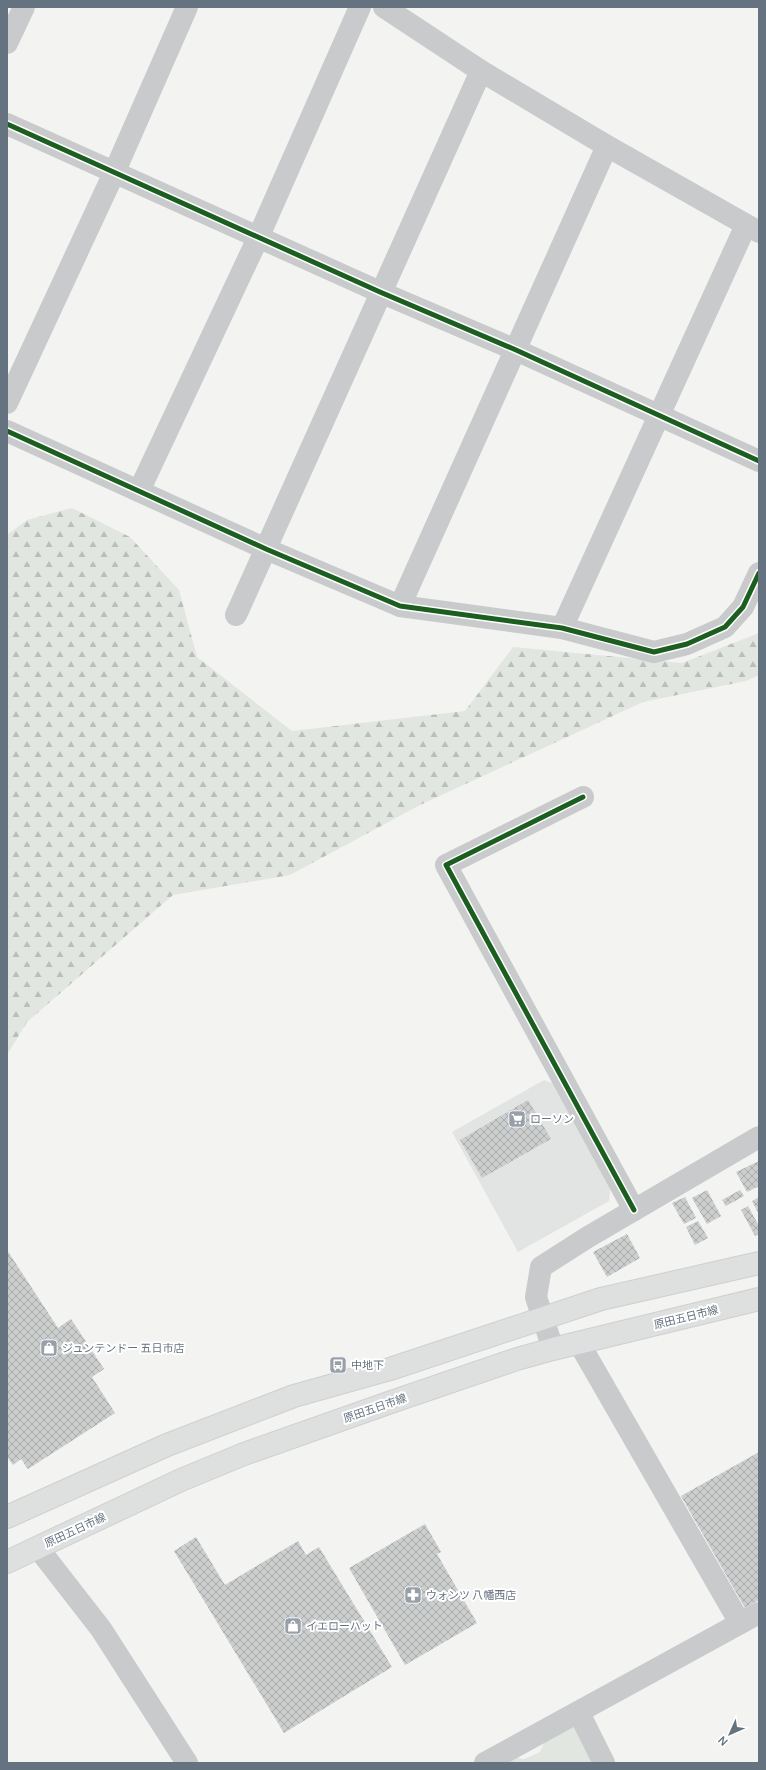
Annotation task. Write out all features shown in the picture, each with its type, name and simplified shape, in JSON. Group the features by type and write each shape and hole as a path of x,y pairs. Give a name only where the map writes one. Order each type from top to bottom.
{"main road":[{"path":"7,1517 168,1445 294,1396 390,1369 601,1299 759,1263"},
{"name":"原田五日市線","path":"7,1562 181,1480 244,1454 517,1359 759,1299"}],"street":[{"path":"7,43 24,7"},
{"path":"7,403 114,173 187,7"},
{"path":"139,491 258,238 360,7"},
{"path":"384,7 481,71 607,146 753,228 659,415 562,628"},
{"path":"236,615 380,292 481,71"},
{"path":"7,124 258,238 516,350 759,461"},
{"path":"400,606 607,146"},
{"path":"7,430 266,549 400,606 562,628 654,652 687,644 725,627 743,607 759,573"},
{"path":"583,797 446,865 634,1210"},
{"path":"553,1349 536,1297 541,1267 634,1210 759,1137"},
{"path":"579,1343 740,1623"},
{"path":"38,1548 101,1629 187,1763"},
{"path":"485,1763 579,1713 759,1613"},
{"path":"579,1713 604,1763"}],"shaded area":[{"path":"544,1080 555,1084 611,1181 609,1201 518,1252 452,1132"}],"green space":[{"path":"72,508 130,537 179,590 197,657 292,731 465,711 513,647 682,663 759,633 759,675 746,681 643,702 420,805 290,875 173,895 27,1022 7,1055 7,535 27,520"},
{"path":"575,1724 595,1763 502,1763 513,1757 524,1759 540,1752 545,1740"}],"building":[{"name":"ローソン","path":"528,1100 551,1139 482,1178 460,1140"},
{"path":"759,1161 759,1186 747,1192 736,1172"},
{"path":"707,1190 721,1216 707,1224 692,1198"},
{"path":"740,1190 744,1196 726,1206 722,1200"},
{"path":"685,1197 696,1218 684,1224 672,1203"},
{"path":"759,1197 759,1215 752,1201"},
{"path":"748,1206 759,1226 759,1234 755,1236 741,1210"},
{"path":"698,1221 708,1238 695,1245 686,1227"},
{"path":"627,1234 640,1258 607,1277 593,1252"},
{"name":"ジュンテンドー 五日市店","path":"7,1250 58,1328 71,1319 104,1369 92,1377 115,1413 28,1469 21,1459 13,1465 8,1458 7,1459"},
{"path":"759,1452 759,1600 745,1608 681,1496"},
{"name":"ウォンツ 八幡西店","path":"425,1524 441,1552 437,1554 477,1623 405,1665 349,1568"},
{"name":"イエローハット","path":"196,1537 225,1585 298,1541 306,1555 319,1547 392,1667 284,1733 174,1551"}],"cycle path":[{"path":"7,124 380,292 516,350 759,461"},
{"path":"7,431 266,549 400,606 562,628 654,652 687,644 725,627 743,607 759,573"},
{"path":"583,797 446,865 634,1210"}],"place":[{"name":"ローソン","path":"517,1119"},
{"name":"ジュンテンドー 五日市店","path":"49,1348"},
{"name":"中地下","path":"338,1365"},
{"name":"ウォンツ 八幡西店","path":"413,1595"},
{"name":"イエローハット","path":"293,1626"}]}
